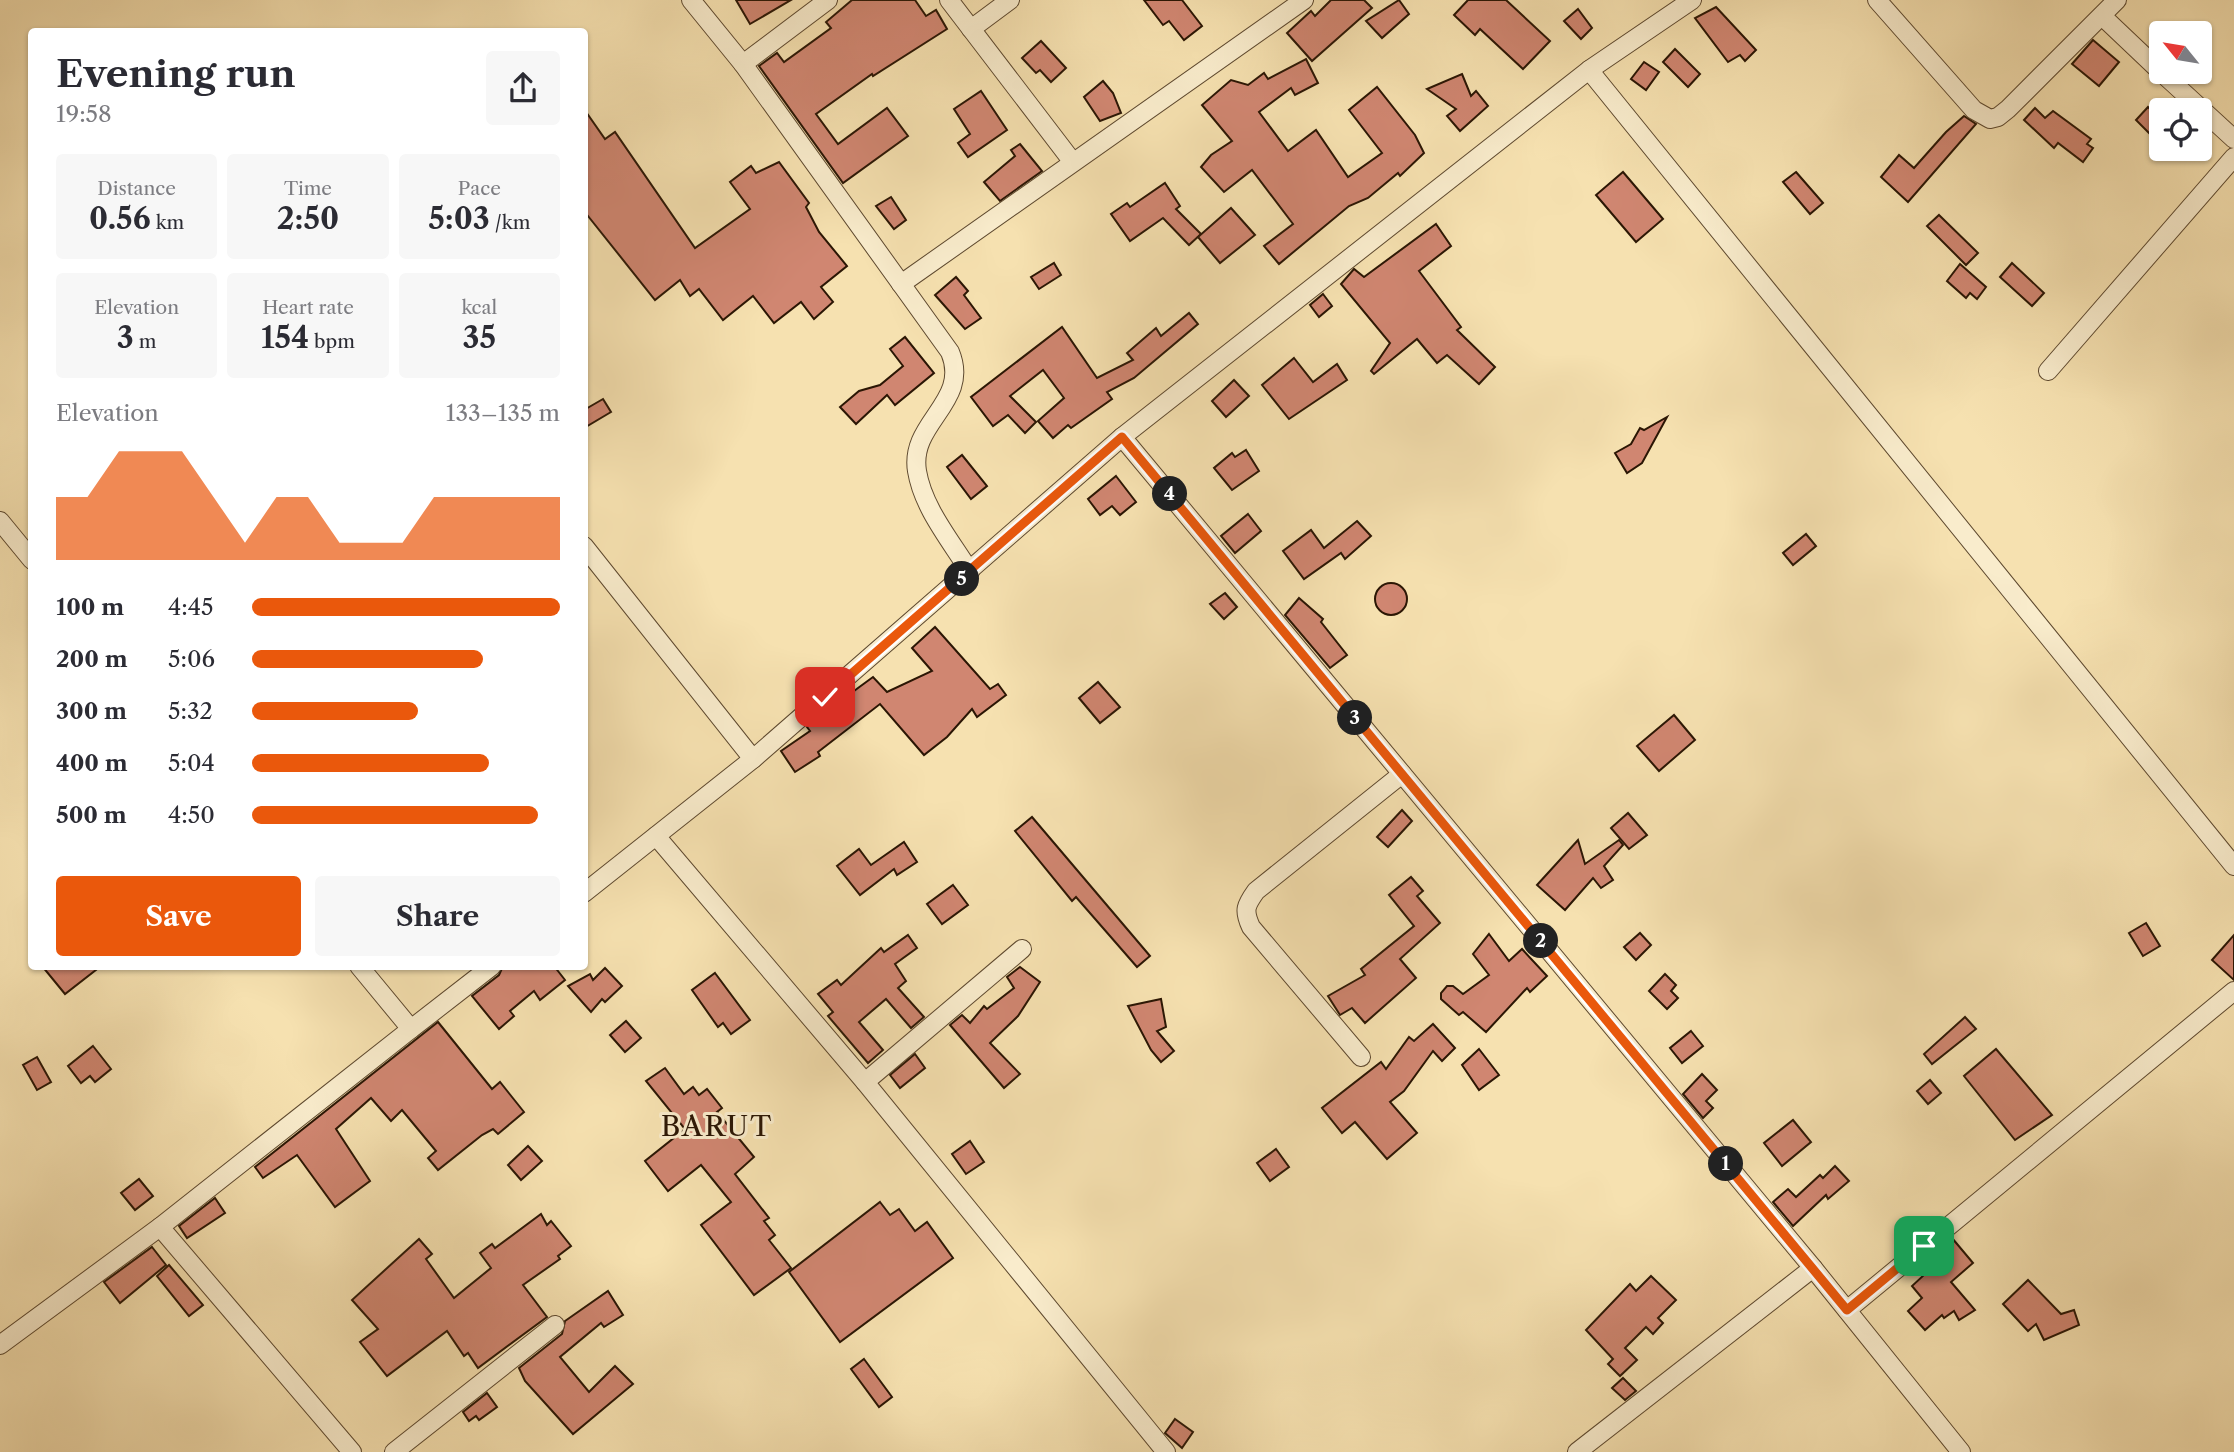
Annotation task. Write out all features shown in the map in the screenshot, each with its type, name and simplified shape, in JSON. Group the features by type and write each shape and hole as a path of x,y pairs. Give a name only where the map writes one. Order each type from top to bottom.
{"street":[{"path":"691,0 743,64 950,352 956,367 956,382 922,434 916,468 924,497 970,572"},
{"path":"743,64 828,0"},
{"path":"949,0 1072,161"},
{"path":"971,29 1010,0"},
{"path":"901,284 1304,0"},
{"path":"588,890 753,759 1122,437 1589,70 1692,0"},
{"path":"1877,0 1974,110 1990,119 1998,117 2008,109 2117,0"},
{"path":"2102,16 2149,61"},
{"path":"1589,70 2234,866"},
{"path":"2174,84 2234,139"},
{"path":"2048,372 2234,158"},
{"path":"1122,437 1813,1268 1961,1452"},
{"path":"3,531 28,556"},
{"path":"588,551 753,759"},
{"path":"1361,1057 1251,926 1245,914 1245,905 1256,891 1402,774"},
{"path":"656,836 865,1082 1166,1452"},
{"path":"865,1082 1022,949"},
{"path":"362,970 411,1029"},
{"path":"0,1345 160,1227 487,970"},
{"path":"1847,1310 2234,991"},
{"path":"160,1227 352,1452"},
{"path":"1577,1452 1813,1268"},
{"path":"394,1452 555,1325"}],"building":[{"path":"736,0 791,0 750,24"},
{"path":"852,0 915,0 926,16 936,10 947,29 873,76 872,74 816,114 838,144 887,108 908,136 843,183 759,66 777,53 784,62 831,28 826,22"},
{"path":"1144,0 1182,0 1202,26 1184,40 1169,21 1163,25"},
{"path":"1331,0 1364,0 1372,8 1312,61 1287,33 1311,11 1315,16"},
{"path":"1399,0 1409,14 1382,38 1366,21"},
{"path":"1468,0 1506,0 1550,41 1523,69 1480,29 1475,35 1454,15"},
{"path":"1716,7 1756,50 1745,61 1740,55 1728,62 1695,18"},
{"path":"1578,9 1592,28 1581,39 1564,21"},
{"path":"2093,40 2119,62 2099,86 2072,64"},
{"path":"1041,41 1066,68 1051,82 1040,70 1036,73 1022,58"},
{"path":"1675,49 1700,74 1688,87 1663,62"},
{"path":"1306,59 1318,83 1295,95 1291,88 1259,112 1288,151 1316,130 1348,177 1382,153 1349,110 1377,87 1415,135 1424,153 1400,176 1398,173 1368,198 1349,206 1279,264 1264,246 1293,224 1252,170 1224,192 1201,167 1211,155 1232,141 1202,105 1231,80 1248,85 1264,73 1268,79"},
{"path":"1644,62 1659,72 1646,90 1631,79"},
{"path":"1462,74 1471,96 1476,91 1488,106 1460,131 1447,116 1456,109 1427,89"},
{"path":"1103,81 1113,93 1121,113 1100,121 1084,97"},
{"path":"981,91 1007,130 968,157 958,143 970,134 954,109"},
{"path":"2148,107 2149,133 2136,120"},
{"path":"2035,108 2045,118 2053,111 2091,139 2087,144 2093,148 2083,162 2058,143 2054,148 2024,120"},
{"path":"588,115 605,139 615,132 695,248 750,209 730,182 751,166 756,173 779,162 809,203 806,207 819,232 847,266 821,287 833,302 814,319 801,302 774,323 753,296 723,320 699,289 690,296 680,280 655,300 588,216"},
{"path":"1964,116 1976,124 1908,202 1881,177 1899,155 1914,168"},
{"path":"1020,144 1042,171 1000,201 984,182 1015,156 1011,150"},
{"path":"1623,172 1663,219 1636,242 1596,195"},
{"path":"1796,172 1823,203 1810,214 1783,182"},
{"path":"1165,183 1180,206 1176,209 1201,234 1189,245 1163,218 1130,241 1111,214 1127,203 1130,207"},
{"path":"891,197 906,220 894,229 876,206"},
{"path":"1231,208 1255,235 1220,263 1198,237"},
{"path":"1939,215 1978,253 1966,265 1927,226"},
{"path":"1436,224 1451,246 1419,271 1461,327 1457,330 1495,367 1479,384 1447,355 1437,363 1417,339 1374,374 1371,371 1390,343 1341,284 1354,269 1364,277"},
{"path":"1054,263 1061,275 1039,289 1031,277"},
{"path":"2012,263 2044,293 2032,306 2000,277"},
{"path":"1960,264 1986,287 1977,299 1970,293 1966,298 1947,281"},
{"path":"956,277 968,291 964,295 981,318 965,329 935,295"},
{"path":"1323,294 1332,306 1319,317 1310,305"},
{"path":"1189,313 1198,324 1134,378 1107,392 1112,399 1071,428 1068,425 1053,438 1038,421 1064,398 1043,370 1010,396 1036,422 1025,433 1008,415 993,426 971,397 1062,327 1097,378 1133,360 1127,353 1156,328 1161,336"},
{"path":"905,337 934,373 895,405 887,395 856,424 840,407 859,391 880,385 903,366 890,349"},
{"path":"1294,358 1313,382 1337,364 1347,380 1289,419 1262,385"},
{"path":"1234,380 1249,396 1226,417 1212,401"},
{"path":"603,399 611,412 588,426 588,408"},
{"path":"1667,417 1642,463 1627,473 1615,453 1631,444 1640,428 1644,430"},
{"path":"1246,450 1259,471 1232,490 1214,468 1232,453 1235,457"},
{"path":"962,455 987,486 971,499 947,467"},
{"path":"1116,476 1136,502 1120,515 1112,506 1100,515 1088,499"},
{"path":"1248,514 1261,531 1235,553 1221,536"},
{"path":"1357,521 1371,536 1345,559 1341,553 1304,579 1283,551 1311,530 1324,548"},
{"path":"1806,534 1816,546 1793,565 1783,553"},
{"path":"1391,583 1402,588 1407,599 1402,610 1391,615 1380,610 1375,599 1380,588"},
{"path":"1225,593 1237,607 1224,619 1210,604"},
{"path":"1299,598 1323,619 1321,622 1347,655 1330,668 1285,615"},
{"path":"935,627 990,689 998,684 1006,695 977,717 972,709 947,737 924,755 880,704 818,752 820,756 795,772 781,751 810,731 807,727 858,688 873,677 887,692 932,671 912,648"},
{"path":"1098,682 1120,707 1100,723 1079,698"},
{"path":"1674,715 1695,740 1659,771 1637,746"},
{"path":"1402,810 1412,821 1388,847 1377,837"},
{"path":"1628,813 1647,835 1629,849 1611,828"},
{"path":"1032,817 1150,956 1137,967 1076,897 1072,901 1015,831"},
{"path":"1578,840 1585,864 1619,840 1623,845 1604,866 1613,880 1601,888 1593,878 1565,910 1537,885"},
{"path":"904,842 917,862 897,875 894,869 860,895 837,866 859,849 871,865"},
{"path":"1411,877 1423,891 1417,896 1440,923 1400,959 1416,978 1365,1023 1352,1008 1340,1015 1328,996 1365,975 1361,969 1414,926 1389,895"},
{"path":"953,885 968,905 942,924 927,904"},
{"path":"2146,923 2160,946 2143,956 2129,933"},
{"path":"1640,933 1651,945 1636,960 1624,947"},
{"path":"1489,934 1509,961 1522,949 1547,976 1530,992 1527,988 1486,1032 1463,1012 1459,1015 1441,999 1441,993 1447,986 1453,986 1463,994 1489,975 1473,954"},
{"path":"908,935 917,948 895,964 906,981 898,988 924,1017 911,1028 886,999 859,1022 883,1050 868,1063 828,1016 833,1012 818,994 837,980 841,985 881,948 884,952"},
{"path":"2234,935 2234,980 2212,960"},
{"path":"1020,967 1040,982 1018,1016 990,1043 1020,1074 1004,1088 950,1025 962,1015 970,1023 984,1006 987,1009 1014,988 1007,977"},
{"path":"605,968 622,986 605,1002 602,999 591,1012 568,986 590,974 593,980"},
{"path":"45,970 96,970 65,994"},
{"path":"501,970 557,970 565,980 540,1000 534,991 510,1011 514,1016 499,1029 472,996 499,975"},
{"path":"715,973 750,1020 731,1034 723,1023 718,1027 692,990"},
{"path":"1665,974 1676,985 1671,991 1678,998 1667,1009 1649,991"},
{"path":"1161,999 1166,1027 1157,1031 1174,1051 1161,1062 1151,1050 1128,1006"},
{"path":"1965,1017 1976,1029 1932,1064 1924,1054"},
{"path":"626,1021 641,1038 625,1052 610,1035"},
{"path":"438,1022 492,1089 500,1082 524,1112 498,1134 493,1129 482,1135 438,1170 428,1158 436,1151 402,1110 391,1121 371,1098 336,1129 370,1181 335,1207 297,1155 263,1178 255,1167"},
{"path":"1433,1024 1455,1048 1442,1061 1433,1051 1404,1091 1390,1102 1417,1133 1387,1159 1355,1122 1342,1133 1322,1108 1381,1062 1386,1069 1409,1037 1414,1041"},
{"path":"1691,1031 1703,1046 1682,1063 1670,1048"},
{"path":"93,1046 111,1069 95,1082 90,1076 81,1083 68,1066"},
{"path":"1479,1049 1499,1075 1479,1090 1462,1065"},
{"path":"1996,1049 2052,1115 2015,1140 1964,1076"},
{"path":"915,1054 925,1068 900,1088 890,1075"},
{"path":"37,1057 51,1082 37,1090 23,1065"},
{"path":"665,1068 684,1094 693,1087 699,1095 707,1089 722,1108 717,1112 754,1157 735,1174 769,1218 764,1221 775,1235 769,1240 791,1268 754,1295 701,1225 731,1202 701,1165 668,1191 645,1161 685,1129 646,1081"},
{"path":"1702,1074 1717,1090 1706,1101 1713,1108 1703,1118 1683,1094"},
{"path":"1930,1080 1941,1093 1928,1104 1917,1091"},
{"path":"1793,1120 1811,1142 1782,1166 1764,1143"},
{"path":"970,1141 984,1162 966,1174 952,1154"},
{"path":"528,1146 542,1161 521,1180 508,1165"},
{"path":"1276,1149 1289,1167 1270,1181 1257,1163"},
{"path":"1835,1166 1849,1181 1828,1199 1826,1195 1793,1226 1773,1202 1788,1189 1796,1197 1820,1175 1823,1178"},
{"path":"139,1179 153,1196 135,1210 121,1193"},
{"path":"215,1198 225,1213 187,1238 179,1226"},
{"path":"880,1202 890,1215 899,1209 915,1231 927,1222 953,1258 840,1342 789,1272"},
{"path":"541,1214 547,1225 551,1221 571,1246 558,1256 560,1259 523,1285 547,1317 478,1368 468,1353 464,1356 447,1331 387,1376 360,1342 378,1329 352,1300 419,1239 432,1254 426,1259 454,1298 491,1268 480,1253 492,1244 495,1248"},
{"path":"1952,1238 1973,1263 1951,1282 1975,1310 1959,1320 1954,1311 1944,1318 1942,1315 1925,1330 1908,1311 1922,1298 1912,1286 1924,1275 1918,1267"},
{"path":"152,1247 166,1265 120,1303 104,1282"},
{"path":"169,1265 203,1305 189,1316 157,1276"},
{"path":"1651,1276 1676,1300 1658,1318 1663,1323 1653,1334 1646,1327 1625,1348 1637,1360 1620,1376 1608,1364 1613,1359 1586,1330 1630,1284 1636,1291"},
{"path":"2028,1280 2061,1314 2074,1310 2079,1325 2044,1340 2036,1324 2028,1331 2003,1304"},
{"path":"608,1291 623,1315 604,1327 601,1323 560,1357 589,1392 615,1366 633,1384 573,1434 525,1381 519,1368 562,1334 565,1321"},
{"path":"864,1359 892,1397 879,1407 851,1369"},
{"path":"1623,1378 1636,1391 1625,1400 1612,1388"},
{"path":"487,1393 497,1407 479,1420 476,1416 469,1421 463,1412"},
{"path":"1175,1419 1193,1432 1182,1448 1165,1433"}],"district":[{"name":"BARUT","path":"717,1126"}],"route":[{"path":"825,697 1122,437 1847,1310 1924,1246"}]}
